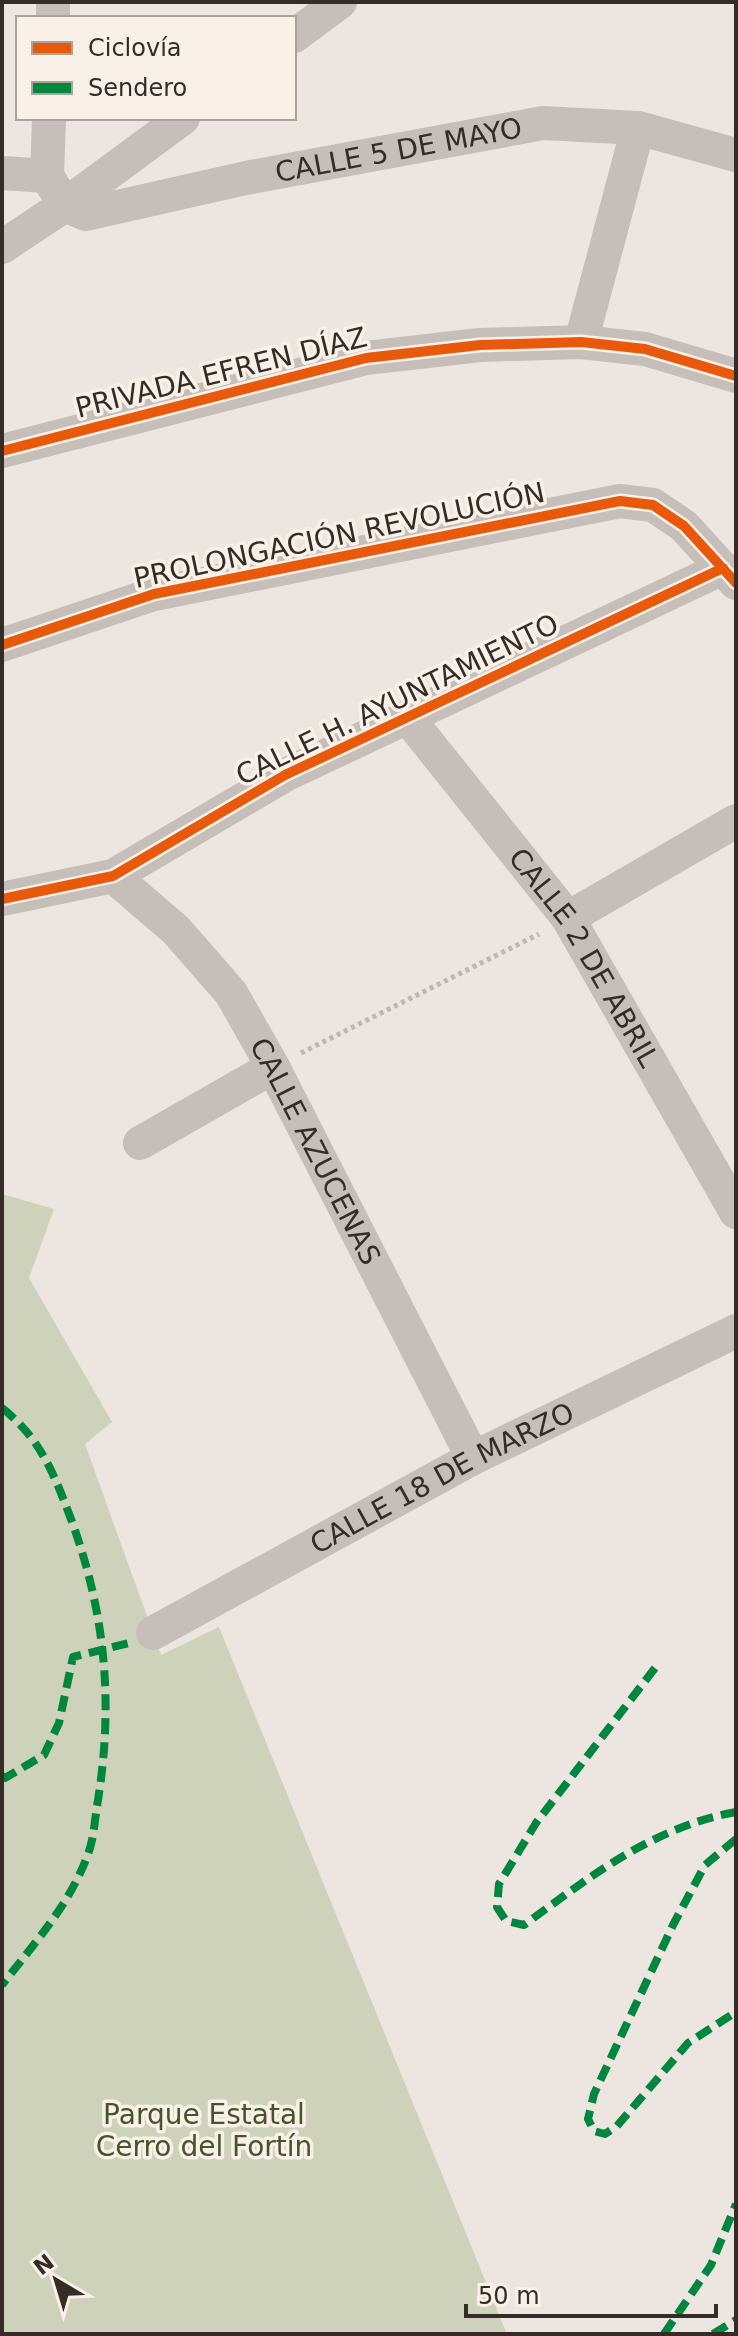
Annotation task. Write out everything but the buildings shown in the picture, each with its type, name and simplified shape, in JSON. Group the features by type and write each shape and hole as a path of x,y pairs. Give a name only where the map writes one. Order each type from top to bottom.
{"street":[{"path":"296,35 340,2"},
{"path":"49,120 47,176 65,205"},
{"path":"2,247 180,120"},
{"name":"CALLE 5 DE MAYO","path":"65,205 86,214 246,178 543,123 638,128 736,155"},
{"path":"581,342 638,128"},
{"path":"2,173 47,176"},
{"name":"PRIVADA EFREN DÍAZ","path":"2,451 366,358 480,345 581,342 645,349 736,376"},
{"name":"PROLONGACIÓN REVOLUCIÓN","path":"2,645 154,594 620,501 653,505 684,526 729,576"},
{"name":"CALLE H. AYUNTAMIENTO","path":"2,899 113,876 285,775 729,576"},
{"name":"CALLE 2 DE ABRIL","path":"408,718 568,918 736,1212"},
{"path":"568,918 736,821"},
{"name":"CALLE AZUCENAS","path":"113,876 176,930 231,993 273,1067 473,1458"},
{"path":"140,1143 273,1067"},
{"name":"CALLE 18 DE MARZO","path":"153,1633 473,1458 736,1331"}],"path":[{"path":"273,1067 538,934"}],"green space":[{"name":"Parque Estatal Cerro del Fortín","path":"2,1194 54,1209 29,1278 112,1422 85,1444 161,1655 219,1627 507,2334 2,2334"}],"marked path":[{"path":"2,1408 27,1432 45,1458 71,1519 83,1555 99,1625 105,1696 102,1769 90,1848 64,1903 2,1985"},
{"path":"2,1776 5,1778 44,1755 59,1723 73,1657 133,1642"},
{"path":"655,1668 536,1823 499,1884 497,1907 506,1921 524,1925 599,1872 650,1841 706,1819 736,1812"},
{"path":"736,1839 705,1865 673,1925 594,2094 588,2119 594,2131 605,2134 617,2126 688,2043 736,2012"},
{"path":"664,2334 711,2265 736,2204"},
{"path":"713,2334 736,2320"}],"cycle path":[{"path":"2,451 366,358 480,345 581,342 645,349 736,376"},
{"path":"2,645 154,594 620,501 653,505 684,526 736,583"},
{"path":"2,899 113,876 285,775 723,568"}]}
